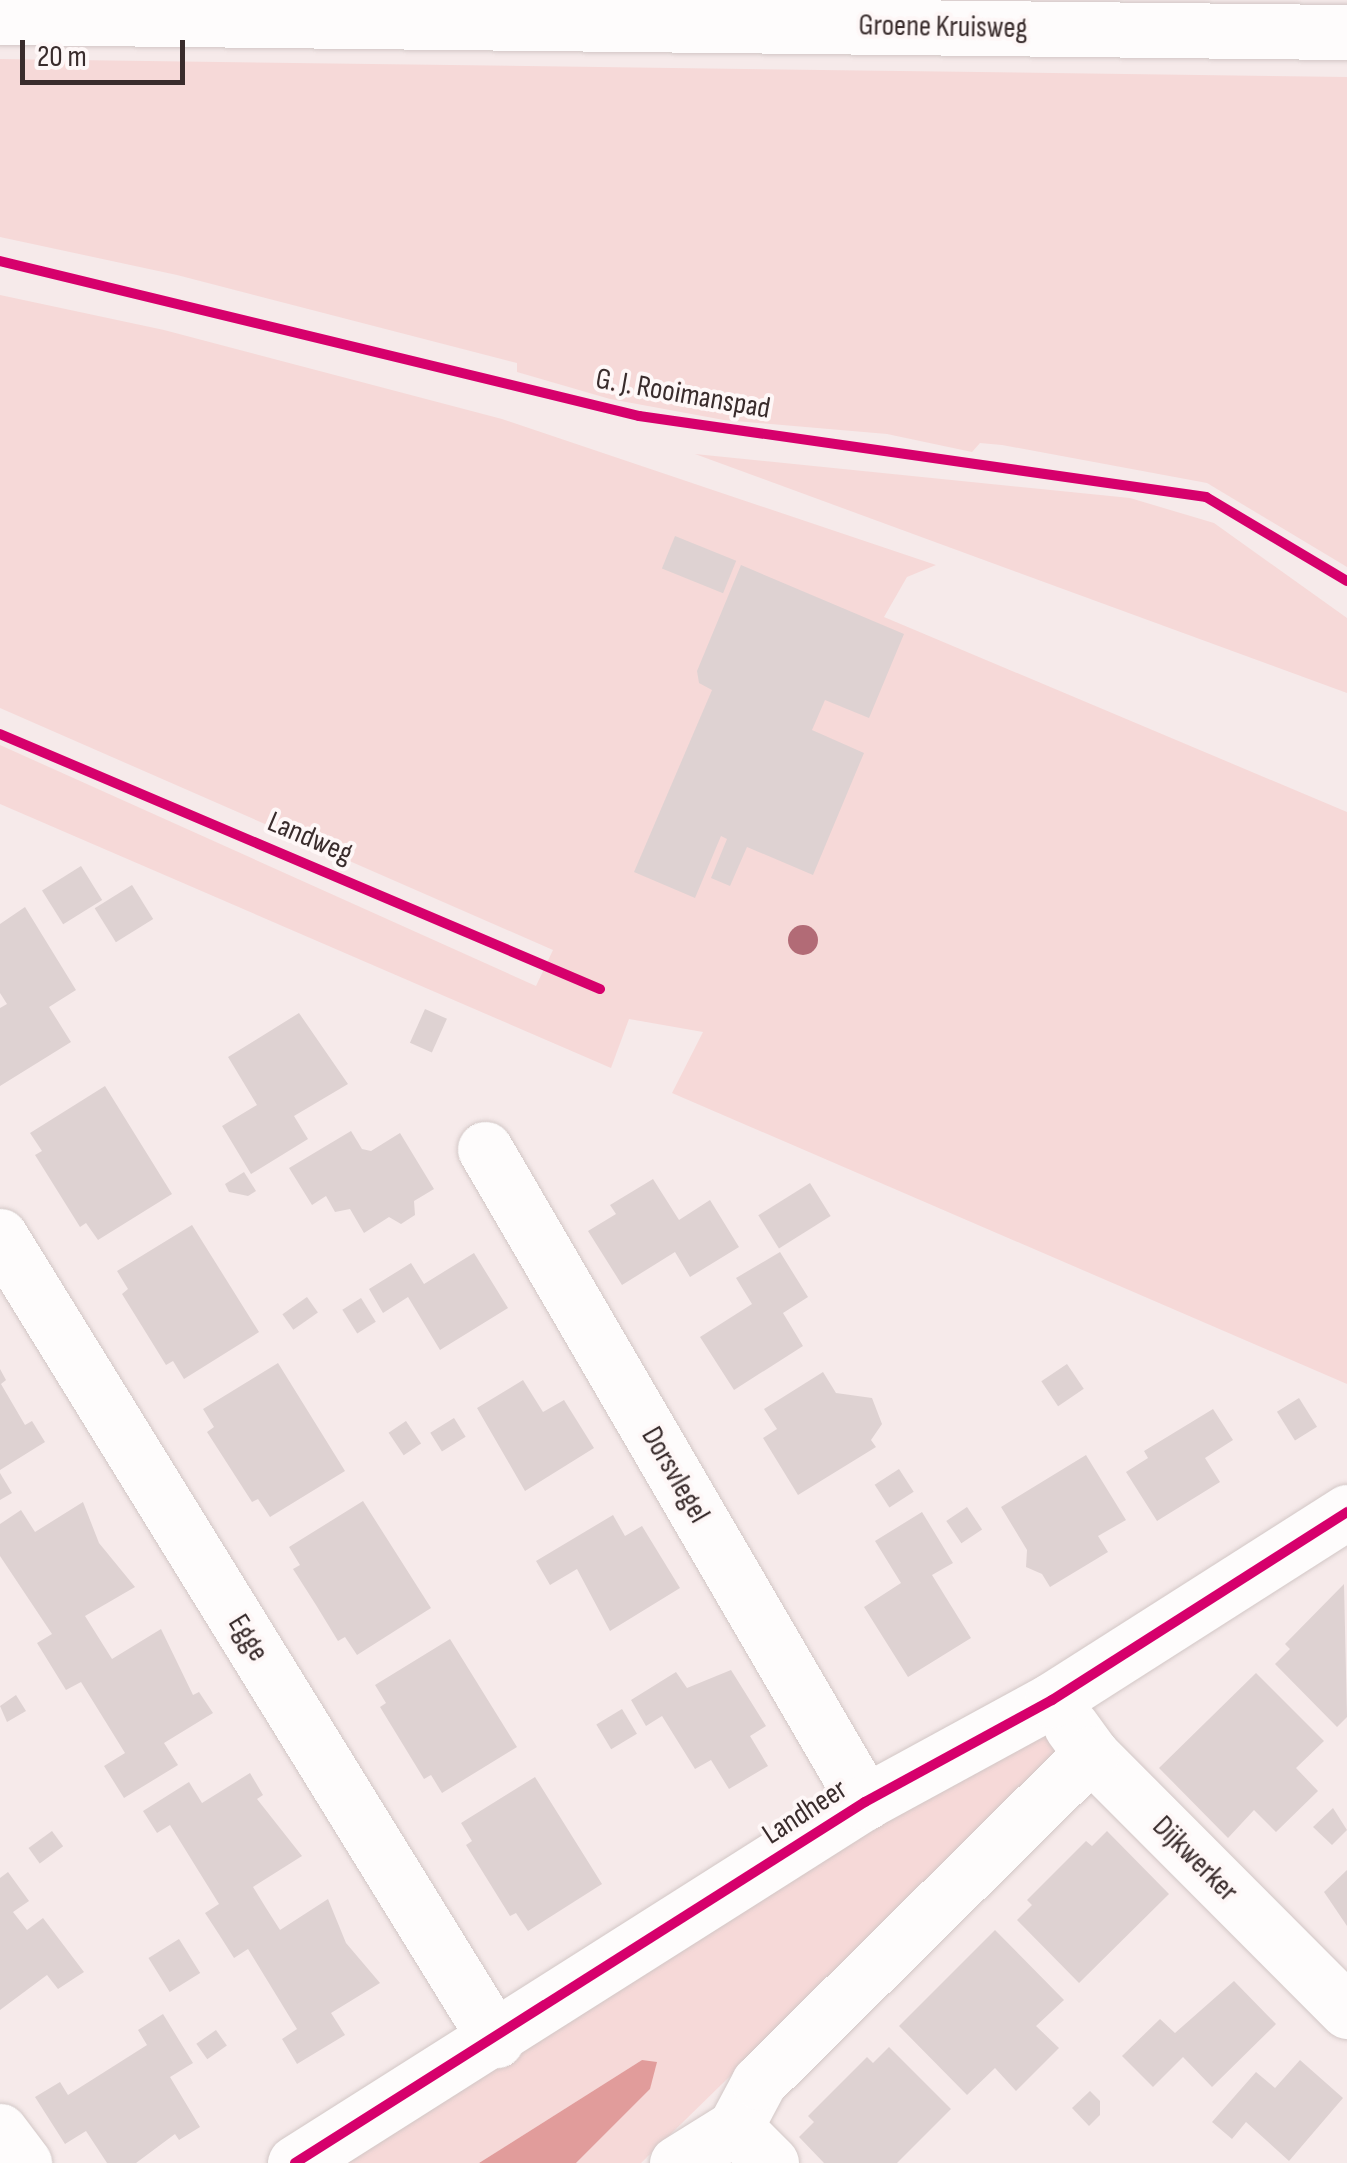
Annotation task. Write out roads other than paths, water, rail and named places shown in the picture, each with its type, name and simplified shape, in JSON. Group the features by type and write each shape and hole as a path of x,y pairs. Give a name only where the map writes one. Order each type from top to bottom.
{"street":[{"name":"Groene Kruisweg","path":"0,18 1347,32"},
{"name":"Dorsvlegel","path":"485,1148 866,1802"},
{"name":"Egge","path":"0,1236 496,2040"},
{"name":"Landheer","path":"295,2163 496,2040 866,1802 1052,1700 1347,1512"},
{"name":"Dijkwerker","path":"1052,1700 1091,1754 1347,2011"},
{"path":"678,2163 753,2145 759,2082 1091,1754"},
{"path":"0,2132 24,2163"}]}
